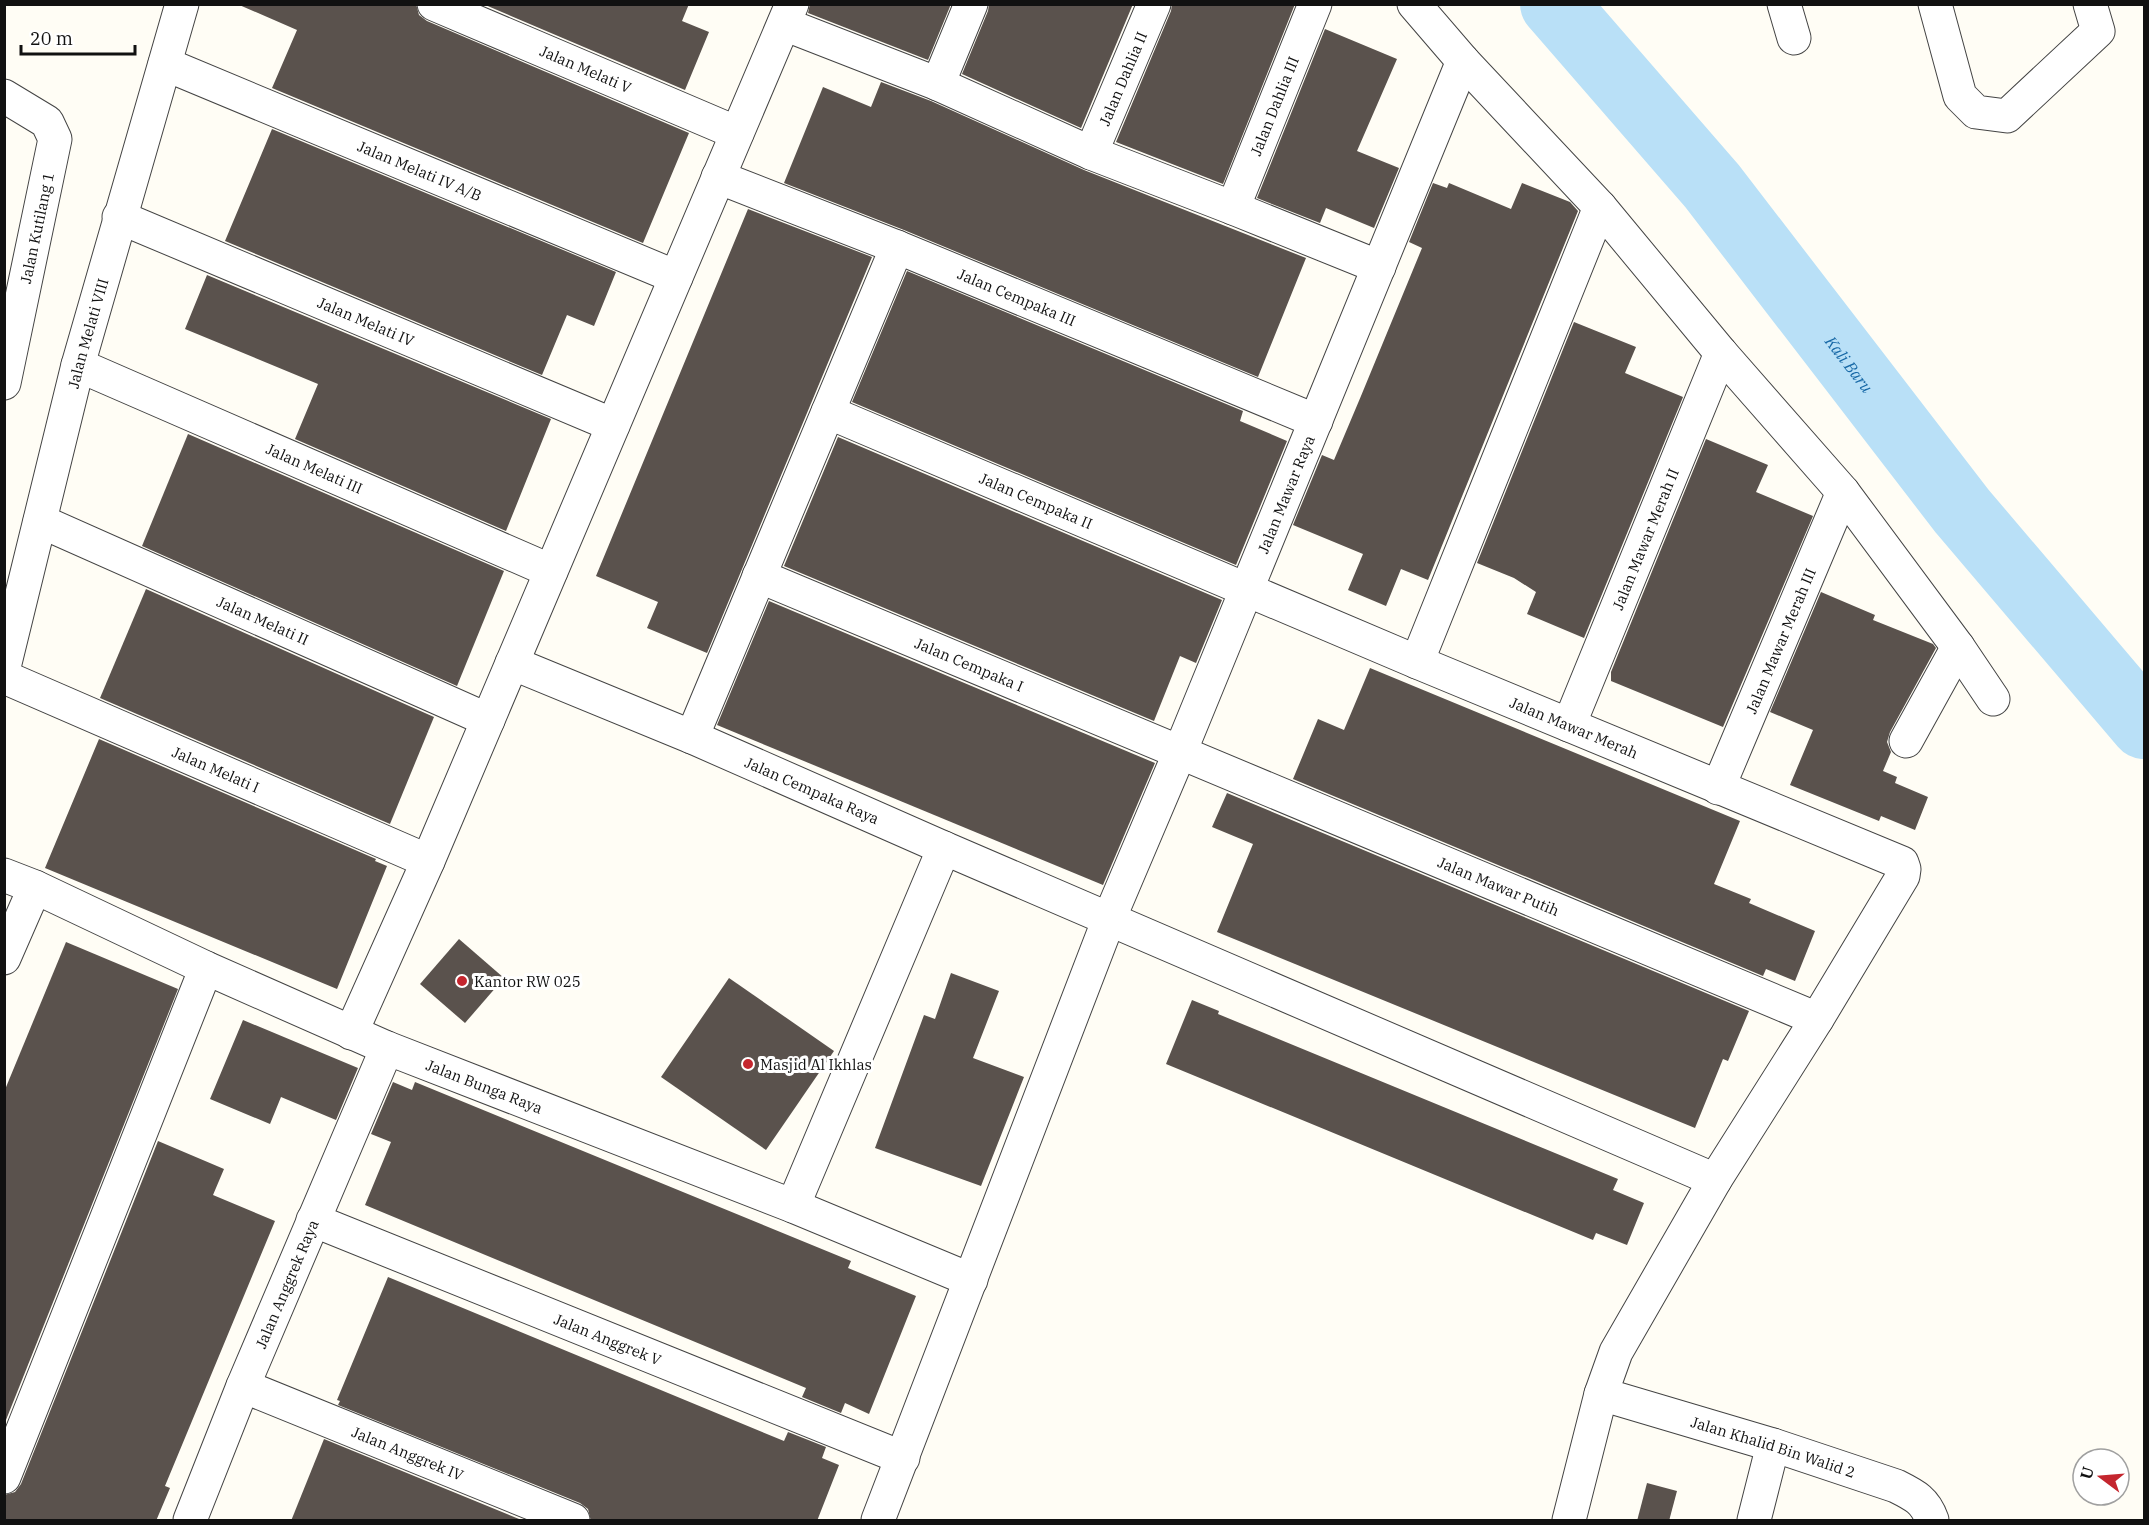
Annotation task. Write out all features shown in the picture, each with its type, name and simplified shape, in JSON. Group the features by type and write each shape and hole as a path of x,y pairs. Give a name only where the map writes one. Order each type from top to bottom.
{"street":[{"name":"Jalan Melati VIII","path":"4,667 78,365 182,4"},
{"name":"Jalan Melati V","path":"434,4 737,133"},
{"path":"938,84 971,4"},
{"name":"Jalan Dahlia II","path":"1091,153 1154,4"},
{"name":"Jalan Dahlia III","path":"1233,208 1316,4"},
{"path":"1414,4 1461,65 1600,207 1721,353 1843,492 1994,699"},
{"path":"1784,4 1794,38"},
{"path":"1935,4 1960,96 1976,112 2007,116 2098,31 2090,4"},
{"path":"351,1033 428,861 788,14 1091,153 1379,267"},
{"name":"Jalan Melati IV A/B","path":"165,64 676,277"},
{"name":"Jalan Mawar Raya","path":"879,1521 1109,919 1180,752 1461,65"},
{"name":"Jalan Kutilang 1","path":"4,96 47,122 55,139 4,383"},
{"name":"Jalan Cempaka III","path":"718,177 897,247 1316,421"},
{"path":"1417,662 1600,207"},
{"name":"Jalan Melati IV","path":"119,217 613,425"},
{"path":"692,737 897,247"},
{"name":"Jalan Mawar Merah II","path":"1569,725 1721,353"},
{"name":"Jalan Melati III","path":"78,365 551,572"},
{"name":"Jalan Cempaka II","path":"828,412 1246,590"},
{"name":"Jalan Mawar Merah III","path":"1718,788 1843,492"},
{"name":"Jalan Melati II","path":"40,521 488,720"},
{"name":"Jalan Cempaka I","path":"759,576 1180,752"},
{"name":"Jalan Mawar Merah","path":"1246,590 1902,863 1903,876 1817,1019"},
{"path":"1906,741 1958,647"},
{"name":"Jalan Cempaka Raya","path":"512,663 692,737 1715,1180"},
{"name":"Jalan Melati I","path":"4,677 428,861"},
{"name":"Jalan Mawar Putih","path":"1180,752 1817,1019"},
{"path":"794,1206 944,848"},
{"name":"Jalan Bunga Raya","path":"4,875 35,887 206,968 351,1033 794,1206 971,1280"},
{"path":"4,958 35,887"},
{"path":"4,1477 206,968"},
{"path":"1569,1521 1601,1394 1616,1352 1715,1180 1817,1019"},
{"name":"Jalan Anggrek Raya","path":"190,1521 243,1386 387,1048"},
{"name":"Jalan Anggrek V","path":"313,1220 903,1458"},
{"name":"Jalan Anggrek IV","path":"243,1386 573,1521"},
{"name":"Jalan Khalid Bin Walid 2","path":"1601,1394 1773,1445 1896,1486 1913,1495 1928,1507 1932,1521"},
{"path":"1754,1521 1773,1445"}],"building":[{"path":"237,4 416,4 419,15 427,21 689,133 643,243 272,88 297,30"},
{"path":"483,4 689,4 682,21 709,32 685,90"},
{"path":"810,4 951,4 928,60 808,13"},
{"path":"989,4 1133,4 1081,128 962,74"},
{"path":"1172,4 1295,4 1223,184 1116,142"},
{"path":"1325,29 1397,59 1357,151 1399,168 1374,228 1326,208 1320,223 1257,198"},
{"path":"881,82 931,101 1084,170 1306,258 1258,377 904,230 784,183 823,87 871,107"},
{"path":"272,129 616,272 594,326 567,315 542,375 225,241"},
{"path":"1433,183 1447,188 1449,183 1511,209 1522,183 1570,202 1578,211 1428,580 1401,569 1386,606 1348,590 1363,554 1293,525 1322,455 1334,460 1422,248 1409,242"},
{"path":"748,209 872,257 707,653 647,628 658,602 596,576"},
{"path":"907,271 1243,411 1240,421 1287,441 1236,565 852,402"},
{"path":"207,275 551,419 506,531 295,439 318,384 185,329"},
{"path":"1574,322 1636,347 1625,373 1683,397 1584,638 1527,614 1536,592 1514,578 1477,563"},
{"path":"188,434 504,571 457,686 142,546"},
{"path":"838,437 1222,600 1196,663 1180,656 1154,721 784,566"},
{"path":"1706,439 1768,465 1756,492 1813,516 1723,727 1611,681 1611,672"},
{"path":"146,589 434,717 390,824 100,698"},
{"path":"1821,592 1875,615 1873,620 1933,644 1936,648 1890,732 1887,742 1891,752 1883,771 1897,777 1895,783 1928,797 1915,830 1881,816 1879,821 1790,785 1813,730 1770,712"},
{"path":"769,601 1155,763 1103,885 717,725"},
{"path":"1370,668 1740,821 1714,884 1751,899 1749,903 1815,931 1795,981 1766,969 1763,976 1293,779 1318,719 1344,730"},
{"path":"99,739 376,859 375,861 387,866 337,989 45,868"},
{"path":"1227,793 1749,1011 1728,1061 1723,1059 1695,1128 1217,932 1253,844 1212,827"},
{"name":"Kantor RW 025","path":"459,939 504,978 465,1023 420,984"},
{"path":"66,942 178,989 4,1425 4,1092"},
{"path":"951,973 999,991 973,1058 1024,1077 981,1186 875,1148 924,1015 935,1019"},
{"name":"Masjid Al Ikhlas","path":"729,978 834,1051 766,1150 661,1077"},
{"path":"1192,1000 1219,1011 1218,1014 1618,1179 1613,1190 1644,1203 1627,1245 1596,1233 1593,1240 1166,1064"},
{"path":"243,1020 358,1068 336,1120 281,1097 270,1124 210,1099"},
{"path":"393,1082 412,1090 415,1082 851,1261 848,1268 916,1296 869,1414 845,1403 841,1413 802,1397 806,1388 365,1205 391,1142 371,1134"},
{"path":"158,1141 224,1169 213,1195 275,1221 165,1486 170,1488 156,1521 4,1521 4,1495 15,1492 21,1484"},
{"path":"388,1277 784,1441 788,1432 826,1447 822,1458 839,1465 817,1521 591,1521 588,1509 580,1503 338,1405 340,1401 337,1400"},
{"path":"324,1439 524,1521 291,1521"},
{"path":"1647,1483 1677,1491 1669,1521 1637,1521"}],"waterway":[{"name":"Kali Baru","path":"1554,4 1712,186 1962,511 2144,725"}],"place":[{"name":"Kantor RW 025","path":"462,981"},
{"name":"Masjid Al Ikhlas","path":"748,1064"}]}
